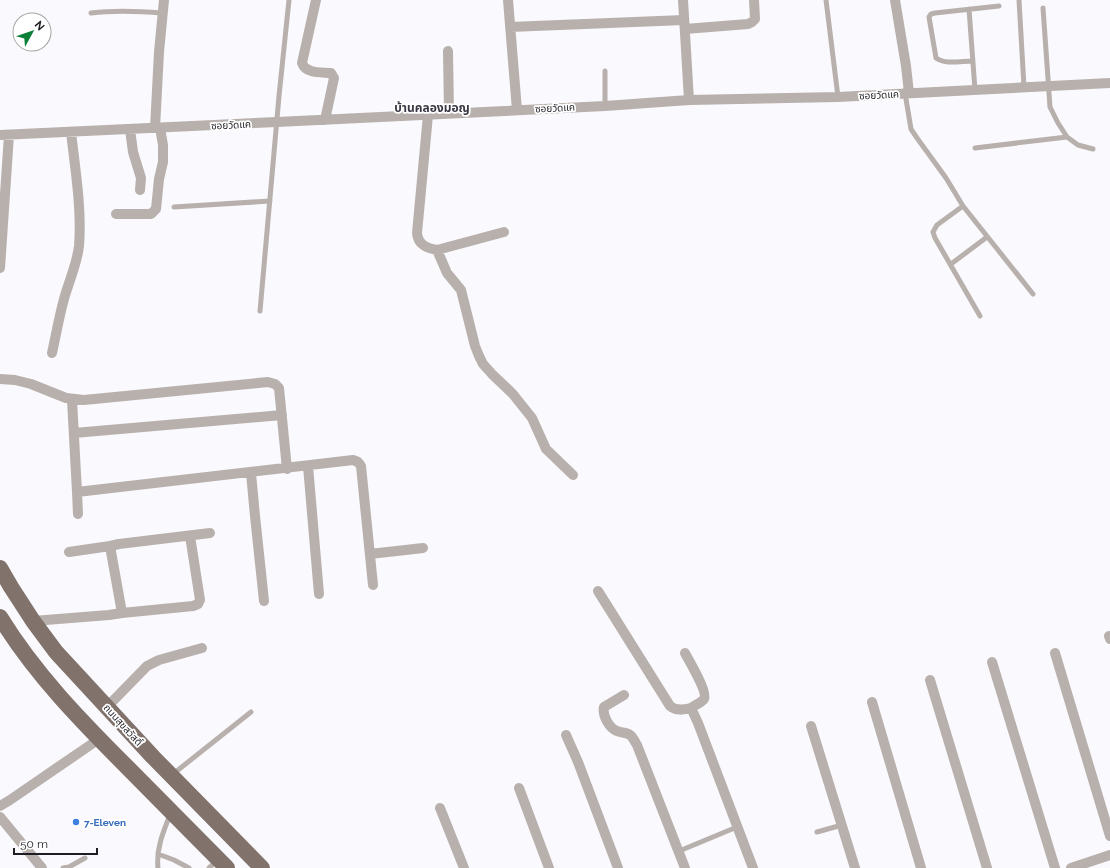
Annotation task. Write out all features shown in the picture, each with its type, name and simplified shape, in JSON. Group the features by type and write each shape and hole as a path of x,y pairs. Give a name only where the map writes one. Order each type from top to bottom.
{"main road":[{"name":"ถนนสุขสวัสดิ์","path":"0,568 33,621 56,652 171,776 262,868"},
{"path":"0,617 11,635 40,674 68,707 171,812 220,866"}],"street":[{"path":"116,214 151,214 156,209 159,179 163,162 163,145 158,128 157,78 164,0"},
{"path":"316,0 302,63 307,70 331,73 334,78 325,120"},
{"path":"508,0 517,110"},
{"path":"683,0 689,100"},
{"path":"510,28 748,24 755,19 754,0"},
{"path":"895,0 906,66 907,93"},
{"path":"448,51 449,113"},
{"name":"ซอยวัดแค","path":"4,135 605,106 689,100 838,97 1110,83"},
{"path":"428,115 417,233 419,242 423,246 437,250 504,232"},
{"path":"130,129 133,152 141,178 140,190"},
{"path":"52,353 58,321 74,268 80,230 71,132"},
{"path":"0,268 4,135"},
{"path":"437,250 447,273 461,290 475,346 483,364 512,393 536,426 543,444 573,475"},
{"path":"0,379 15,380 31,384 72,400 268,382 275,384 279,388 287,469"},
{"path":"72,400 78,514"},
{"path":"74,433 282,415"},
{"path":"77,492 287,469 353,460 358,462 361,466 373,585"},
{"path":"308,466 319,594"},
{"path":"251,473 264,601"},
{"path":"69,552 119,544 210,534"},
{"path":"33,621 109,615 193,606 198,604 200,600 190,536"},
{"path":"110,546 122,613"},
{"path":"370,554 423,548"},
{"path":"598,591 670,706 677,710 691,708 702,700 705,695 703,688 685,653"},
{"path":"106,707 147,666 159,660 202,648"},
{"path":"1055,653 1110,836"},
{"path":"992,662 1055,868"},
{"path":"930,680 987,868"},
{"path":"624,695 604,707 604,715 612,728 618,732 630,734 637,745 685,868"},
{"path":"872,702 921,868"},
{"path":"691,708 753,868"},
{"path":"811,726 855,868"},
{"path":"566,735 578,762 618,868"},
{"path":"0,806 99,739"},
{"path":"518,788 549,868"},
{"path":"440,808 464,868"},
{"path":"0,817 42,868"},
{"path":"1072,868 1110,855"}],"lane":[{"path":"260,311 289,0"},
{"path":"826,0 838,97"},
{"path":"1019,0 1024,87"},
{"path":"973,61 946,62 939,61 936,58 929,17 931,14 935,13 999,6"},
{"path":"1043,8 1050,107 1067,137 1078,145 1093,149"},
{"path":"91,13 124,10 162,13"},
{"path":"970,10 974,90"},
{"path":"605,71 605,106"},
{"path":"907,93 911,129 946,178 963,206 1033,294"},
{"path":"975,148 1067,137"},
{"path":"174,207 270,201"},
{"path":"963,206 937,225 933,232 980,316"},
{"path":"951,264 987,236"},
{"path":"171,776 251,712"},
{"path":"158,868 158,854 161,837 171,812"},
{"path":"817,832 842,825"},
{"path":"684,849 737,827"},
{"path":"158,854 189,868"},
{"path":"63,868 69,867 85,858"}],"place":[{"name":"7-Eleven","path":"76,822"}],"district":[{"name":"บ้านคลองมอญ","path":"432,108"}]}
